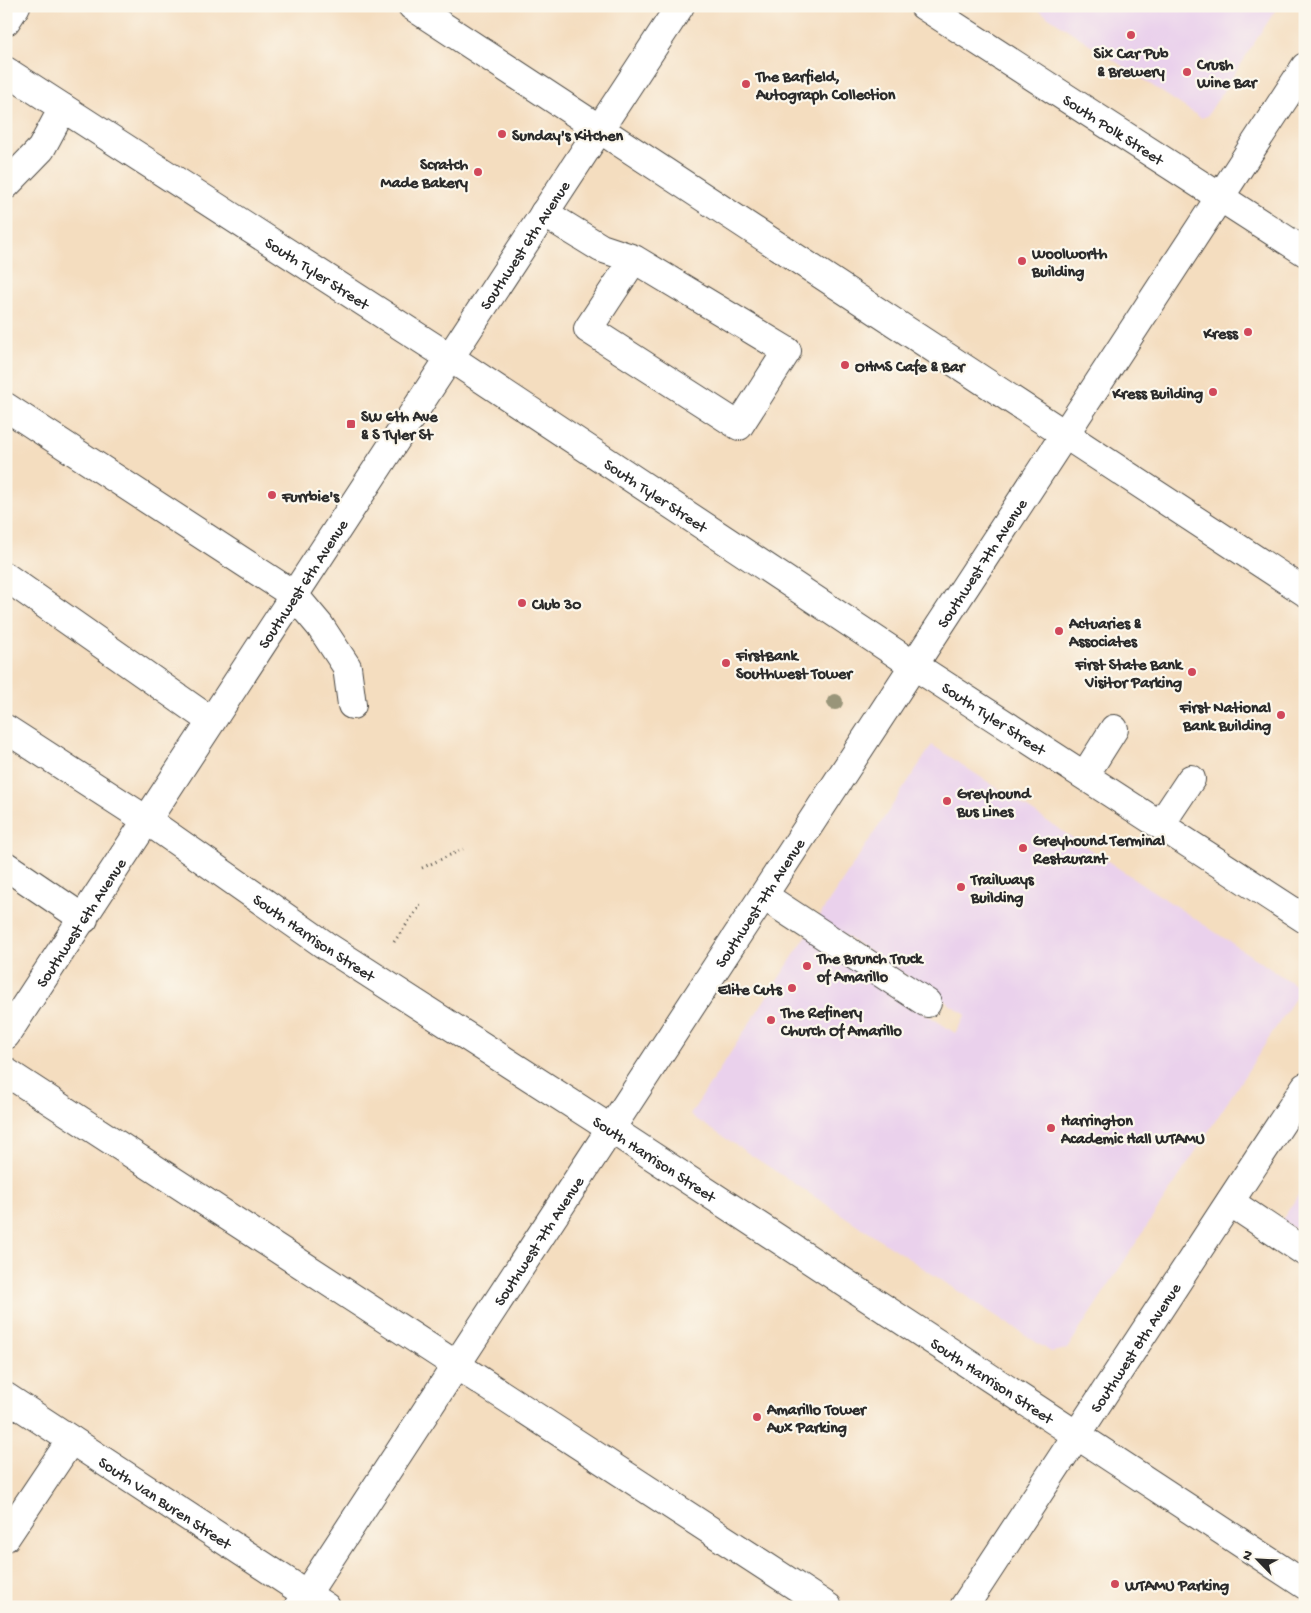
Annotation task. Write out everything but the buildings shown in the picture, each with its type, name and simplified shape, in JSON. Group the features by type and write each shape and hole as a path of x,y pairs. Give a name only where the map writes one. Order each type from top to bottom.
{"main road":[{"path":"6,21 16,6"},
{"path":"412,6 1305,592"},
{"name":"Southwest 6th Avenue","path":"6,1035 148,821 211,721 680,6"},
{"name":"South Polk Street","path":"924,6 1305,252"},
{"name":"Southwest 7th Avenue","path":"310,1603 456,1365 915,666 1219,196 1305,67"},
{"name":"South Tyler Street","path":"6,71 449,357 915,666 1305,919"},
{"path":"6,185 41,150 63,108"},
{"path":"544,213 602,248 634,260 788,351 739,426 588,329 634,260"},
{"path":"6,407 294,595 320,626 347,667 352,705"},
{"path":"6,577 211,721"},
{"path":"1085,775 1114,729"},
{"name":"South Harrison Street","path":"6,730 148,821 325,945 611,1129 1305,1584"},
{"path":"1161,824 1190,778"},
{"path":"6,866 84,918"},
{"path":"764,896 927,1003"},
{"path":"6,1072 828,1607"},
{"name":"Southwest 8th Avenue","path":"964,1607 1305,1087"},
{"path":"1230,1202 1305,1252"},
{"name":"South Van Buren Street","path":"6,1397 310,1603"},
{"path":"6,1538 71,1440"}],"path":[{"path":"422,868 463,849"},
{"path":"394,942 422,902"}],"shaded area":[{"path":"1032,6 1278,6 1207,116 1201,118"},
{"name":"Harrington Academic Hall WTAMU","path":"932,745 1301,989 1067,1349 1051,1352 690,1115 807,935 955,1033 966,1015 818,918"},
{"path":"1305,1185 1305,1236 1282,1220"}],"place":[{"name":"Six Car Pub & Brewery","path":"1131,35"},
{"name":"Crush Wine Bar","path":"1187,72"},
{"name":"The Barfield, Autograph Collection","path":"746,84"},
{"name":"Sunday's Kitchen","path":"502,134"},
{"name":"Scratch Made Bakery","path":"478,172"},
{"name":"Woolworth Building","path":"1022,261"},
{"name":"Kress","path":"1248,332"},
{"name":"OHMS Cafe & Bar","path":"845,365"},
{"name":"Kress Building","path":"1213,392"},
{"name":"SW 6th Ave & S Tyler St","path":"351,424"},
{"name":"Furrbie's","path":"272,495"},
{"name":"Club 30","path":"522,603"},
{"name":"Actuaries & Associates","path":"1059,631"},
{"name":"FirstBank Southwest Tower","path":"726,663"},
{"name":"First State Bank Visitor Parking","path":"1192,672"},
{"name":"First National Bank Building","path":"1281,715"},
{"name":"Greyhound Bus Lines","path":"947,801"},
{"name":"Greyhound Terminal Restaurant","path":"1023,848"},
{"name":"Trailways Building","path":"961,887"},
{"name":"The Brunch Truck of Amarillo","path":"807,966"},
{"name":"Elite Cuts","path":"792,988"},
{"name":"The Refinery Church Of Amarillo","path":"771,1020"},
{"name":"Harrington Academic Hall WTAMU","path":"1051,1128"},
{"name":"Amarillo Tower Aux Parking","path":"757,1417"},
{"name":"WTAMU Parking","path":"1115,1584"}]}
